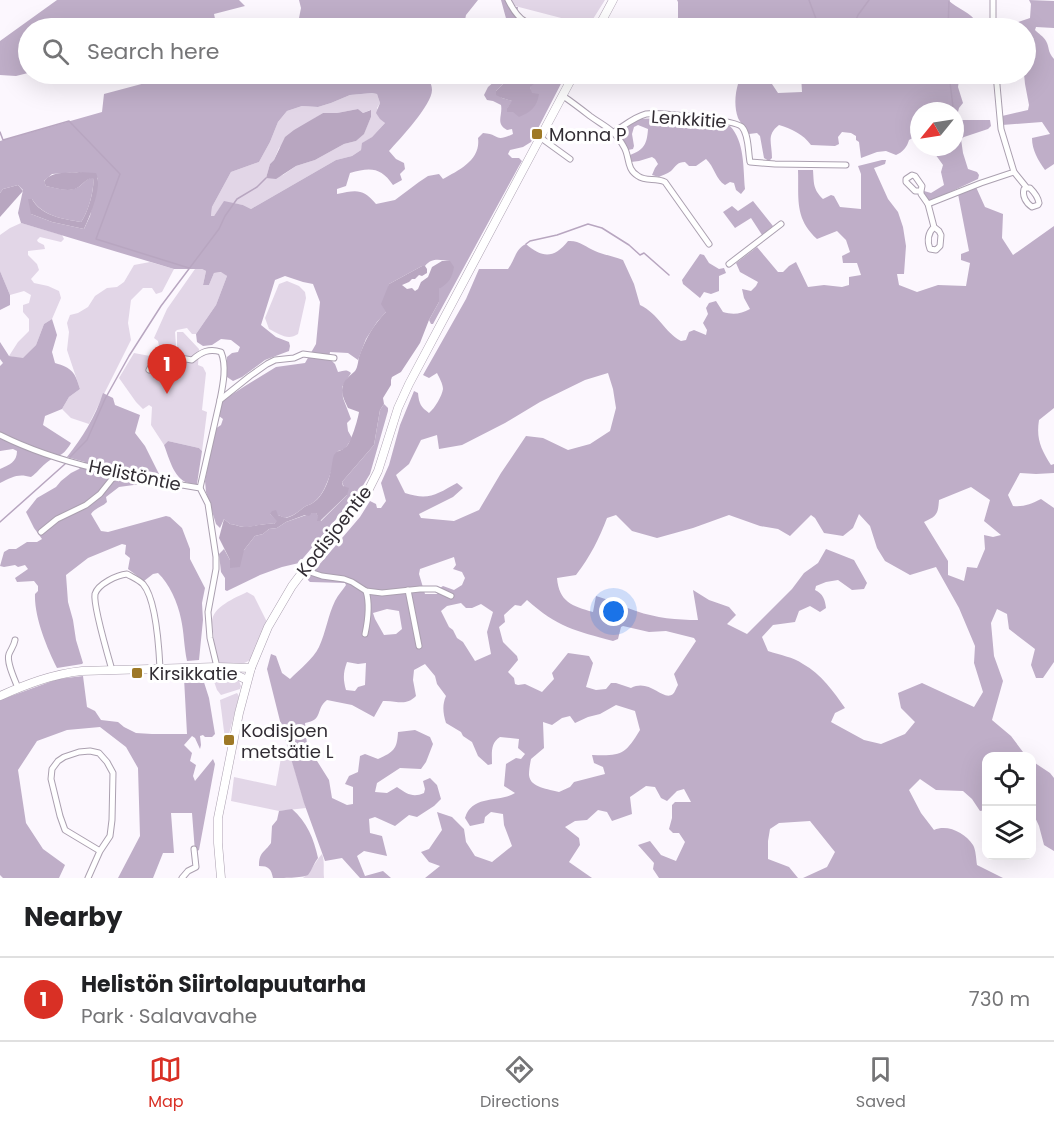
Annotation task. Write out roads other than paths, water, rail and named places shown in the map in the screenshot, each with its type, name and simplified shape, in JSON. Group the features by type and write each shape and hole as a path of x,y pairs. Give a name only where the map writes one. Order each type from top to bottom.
{"street":[{"path":"508,0 521,18"},
{"path":"603,18 613,0"},
{"path":"993,0 993,18"},
{"name":"Kodisjoentie","path":"221,878 218,818 247,680 261,642 292,586 368,491 378,471 405,392 569,84"},
{"path":"997,84 1001,129 1014,172 1027,188"},
{"path":"563,96 614,132 625,148 628,164 633,173 642,179 659,179 665,182 709,244"},
{"name":"Lenkkitie","path":"614,132 647,114 677,115 732,122 742,127 745,132 750,162 846,165"},
{"path":"541,138 570,159"},
{"path":"928,204 1014,172"},
{"path":"921,191 928,204 934,227"},
{"path":"729,264 781,224"},
{"path":"148,370 156,357 162,355 192,360 200,353 213,349 221,352 223,356 223,386 200,488"},
{"path":"220,400 275,360 294,358 303,354 334,358"},
{"name":"Helistöntie","path":"0,435 54,456 121,475 200,488 208,504 216,557 208,618 210,638 218,667"},
{"path":"41,532 57,519 86,505 112,480 121,475"},
{"path":"304,570 322,576 344,579 366,591 382,593 436,589 451,596"},
{"path":"112,670 96,607 96,593 97,589 109,581 127,574 141,583 147,593 158,633 160,668"},
{"path":"408,590 419,646"},
{"path":"365,634 368,614 366,591"},
{"path":"15,640 14,647 8,656 8,663 18,688"},
{"path":"218,667 247,680"},
{"path":"0,696 67,673 160,668 251,668"},
{"path":"88,878 100,851 110,836 112,773 107,762 99,753 79,752 58,761 52,769 51,779 65,830 100,851"},
{"path":"182,878 196,867 194,849"}],"waterway":[{"path":"809,0 816,18"},
{"path":"857,18 869,0"},
{"path":"948,18 949,0"},
{"path":"950,84 952,102"},
{"path":"0,132 3,140 69,121 120,174 96,239 189,268"},
{"path":"70,457 87,440 105,399 161,306 219,229 237,199 257,187 266,178"},
{"path":"526,244 588,224 602,228 640,255 644,253 669,275"},
{"path":"0,522 65,464"}],"place":[{"name":"Monna P","path":"537,134"},
{"name":"Helistön Siirtolapuutarha","path":"167,394"},
{"name":"Kirsikkatie","path":"137,673"},
{"name":"Kodisjoen metsätie L","path":"229,740"}]}
